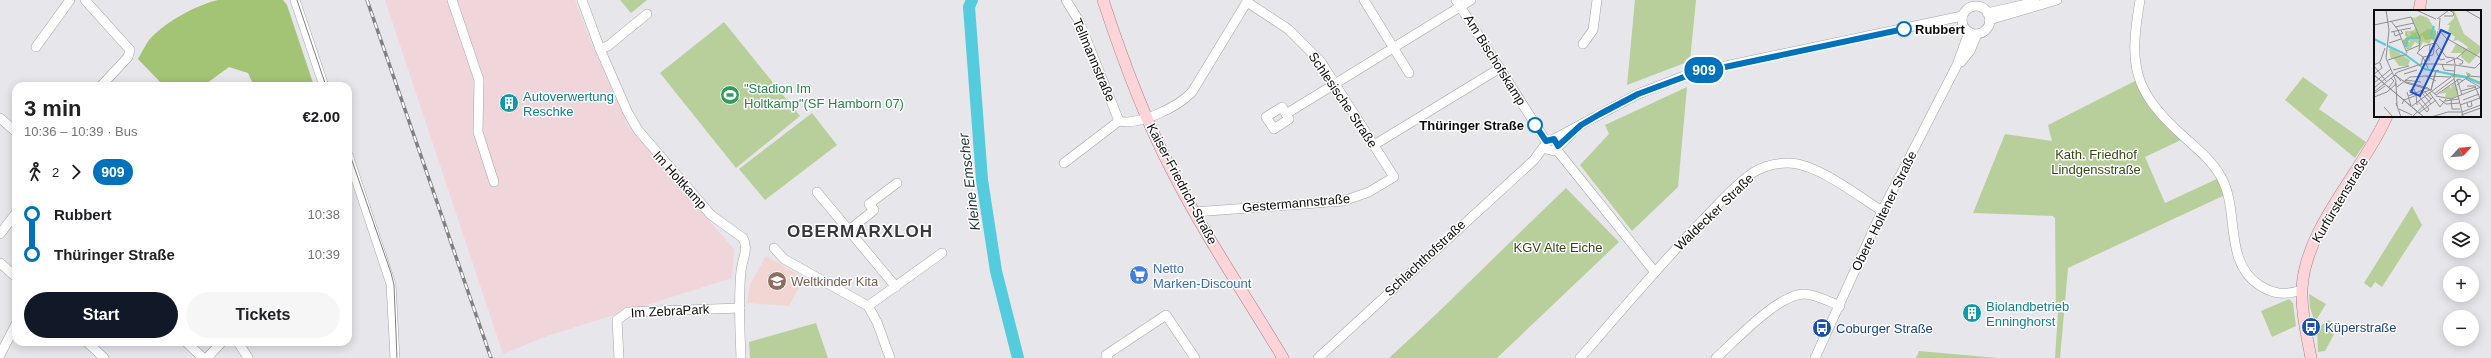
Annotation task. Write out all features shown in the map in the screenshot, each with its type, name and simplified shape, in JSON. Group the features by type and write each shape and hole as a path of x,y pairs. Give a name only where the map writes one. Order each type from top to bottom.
{"main road":[{"name":"Kaiser-Friedrich-Straße","path":"1103,0 1146,117 1194,212 1283,358"},
{"path":"2419,10 2421,0"},
{"name":"Kurfürstenstraße","path":"2311,358 2302,290 2307,261 2315,241 2368,153 2386,117"}],"street":[{"path":"36,47 41,37 70,0"},
{"path":"85,0 128,47 128,57 105,82"},
{"path":"295,0 323,82"},
{"path":"452,0 479,80 478,132 494,182"},
{"name":"Im Holtkamp","path":"582,0 600,50 628,114 651,148 711,215 743,238 745,242 740,308 742,358"},
{"name":"Tellmannstraße","path":"1066,0 1079,21 1119,121"},
{"path":"1364,0 1409,73"},
{"path":"1286,114 1393,48 1458,3 1471,0"},
{"path":"1583,44 1593,30 1598,0"},
{"path":"1988,17 2047,0"},
{"path":"1988,17 2058,0"},
{"path":"2140,0 2134,35 2133,54 2137,73 2154,107 2206,158 2220,176 2229,195 2235,246 2242,266 2253,280 2270,291 2283,294 2302,290"},
{"path":"1064,162 1119,121 1132,122 1171,108 1185,100 1192,92 1247,1"},
{"name":"Schlesische Straße","path":"1247,1 1288,29 1320,62 1394,177"},
{"name":"Am Bischofskamp","path":"1458,3 1552,146 1654,271"},
{"path":"1973,33 1962,19 1973,3 1988,17"},
{"path":"600,50 608,46 647,14"},
{"name":"Obere Holtener Straße","path":"1815,358 1882,211 1973,33 1986,29 1988,17"},
{"name":"Schlachthofstraße","path":"1318,358 1524,168 1581,125 1638,94 1692,74 1906,29 1962,19"},
{"path":"1374,145 1500,68"},
{"path":"0,118 12,128"},
{"name":"Waldecker Straße","path":"1580,358 1654,271 1752,173 1776,164 1790,162 1817,171 1882,211"},
{"path":"352,167 391,284 395,358"},
{"name":"Gestermannstraße","path":"1194,212 1343,201 1369,192 1394,177"},
{"path":"848,230 874,210 869,204 897,183"},
{"path":"817,192 896,287"},
{"path":"0,234 12,218"},
{"path":"774,248 784,258 868,306 877,322 890,358"},
{"path":"868,306 942,253"},
{"path":"0,263 12,274"},
{"path":"1716,358 1788,297 1804,294 1814,295 1840,306"},
{"name":"Im ZebraPark","path":"619,358 617,320 621,315 628,312 740,308"},
{"path":"1108,358 1106,355 1166,315 1195,358"},
{"path":"0,355 12,332"},
{"path":"91,346 104,358"},
{"path":"190,346 203,358"},
{"path":"207,358 218,346"},
{"path":"240,346 248,358"}],"shaded area":[{"path":"385,0 575,0 590,40 628,126 734,249 732,278 547,336 503,354"},
{"name":"Weltkinder Kita","path":"766,256 804,278 789,306 747,303 750,284"}],"green space":[{"path":"218,0 283,0 287,5 313,82 252,82 248,73 229,67 208,82 160,82 138,59 147,43 160,29 169,23 180,16 210,2"},
{"path":"620,0 647,0 631,13"},
{"path":"1635,0 1696,0 1690,61 1627,85"},
{"name":"\"Stadion Im Holtkamp\"(SF Hamborn 07)","path":"724,22 800,116 736,168 660,73"},
{"path":"2303,77 2328,95 2319,109 2366,142 2355,158 2285,100"},
{"name":"Kath. Friedhof Lindgensstraße","path":"2135,81 2149,107 2181,140 2145,157 2165,203 2219,178 2225,195 2068,268 2060,358 2055,358 2058,312 2056,312 2055,218 2053,216 1973,213 2005,134 2052,141 2048,125"},
{"name":"KGV Alte Eiche","path":"1687,87 1678,187 1632,231 1580,165 1609,134 1605,125"},
{"path":"812,113 837,145 765,200 739,169"},
{"name":"KGV Alte Eiche","path":"1566,188 1619,242 1497,358 1389,358 1434,316"},
{"path":"2412,206 2422,225 2382,287 2375,282 2371,288 2364,283"},
{"path":"2309,294 2326,304 2315,322 2310,308"},
{"path":"2289,299 2293,303 2296,326 2272,337 2261,311"},
{"path":"2328,320 2339,325 2325,351 2318,352 2317,329"},
{"path":"816,323 828,358 750,358 749,342"},
{"path":"1919,351 1998,358 1916,358"}],"waterway":[{"name":"Kleine Emscher","path":"972,0 969,7 982,180 996,271 1018,358"}],"tram line":[{"path":"297,0 325,82"},
{"path":"352,161 394,285 397,358"}],"railway":[{"path":"367,0 491,358"}],"bus line":[{"name":"909","path":"1535,125 1546,141 1554,139 1556,140 1558,146 1581,125 1600,114 1638,94 1676,79 1713,68 1904,29"}],"place":[{"name":"Rubbert","path":"1904,29"},
{"name":"\"Stadion Im Holtkamp\"(SF Hamborn 07)","path":"730,95"},
{"name":"Autoverwertung Reschke","path":"509,103"},
{"name":"Thüringer Straße","path":"1535,125"},
{"name":"Netto Marken-Discount","path":"1139,275"},
{"name":"Weltkinder Kita","path":"777,281"},
{"name":"Biolandbetrieb Enninghorst","path":"1972,313"},
{"name":"Küperstraße","path":"2311,327"},
{"name":"Coburger Straße","path":"1822,328"}],"district":[{"name":"OBERMARXLOH","path":"860,231"}]}
